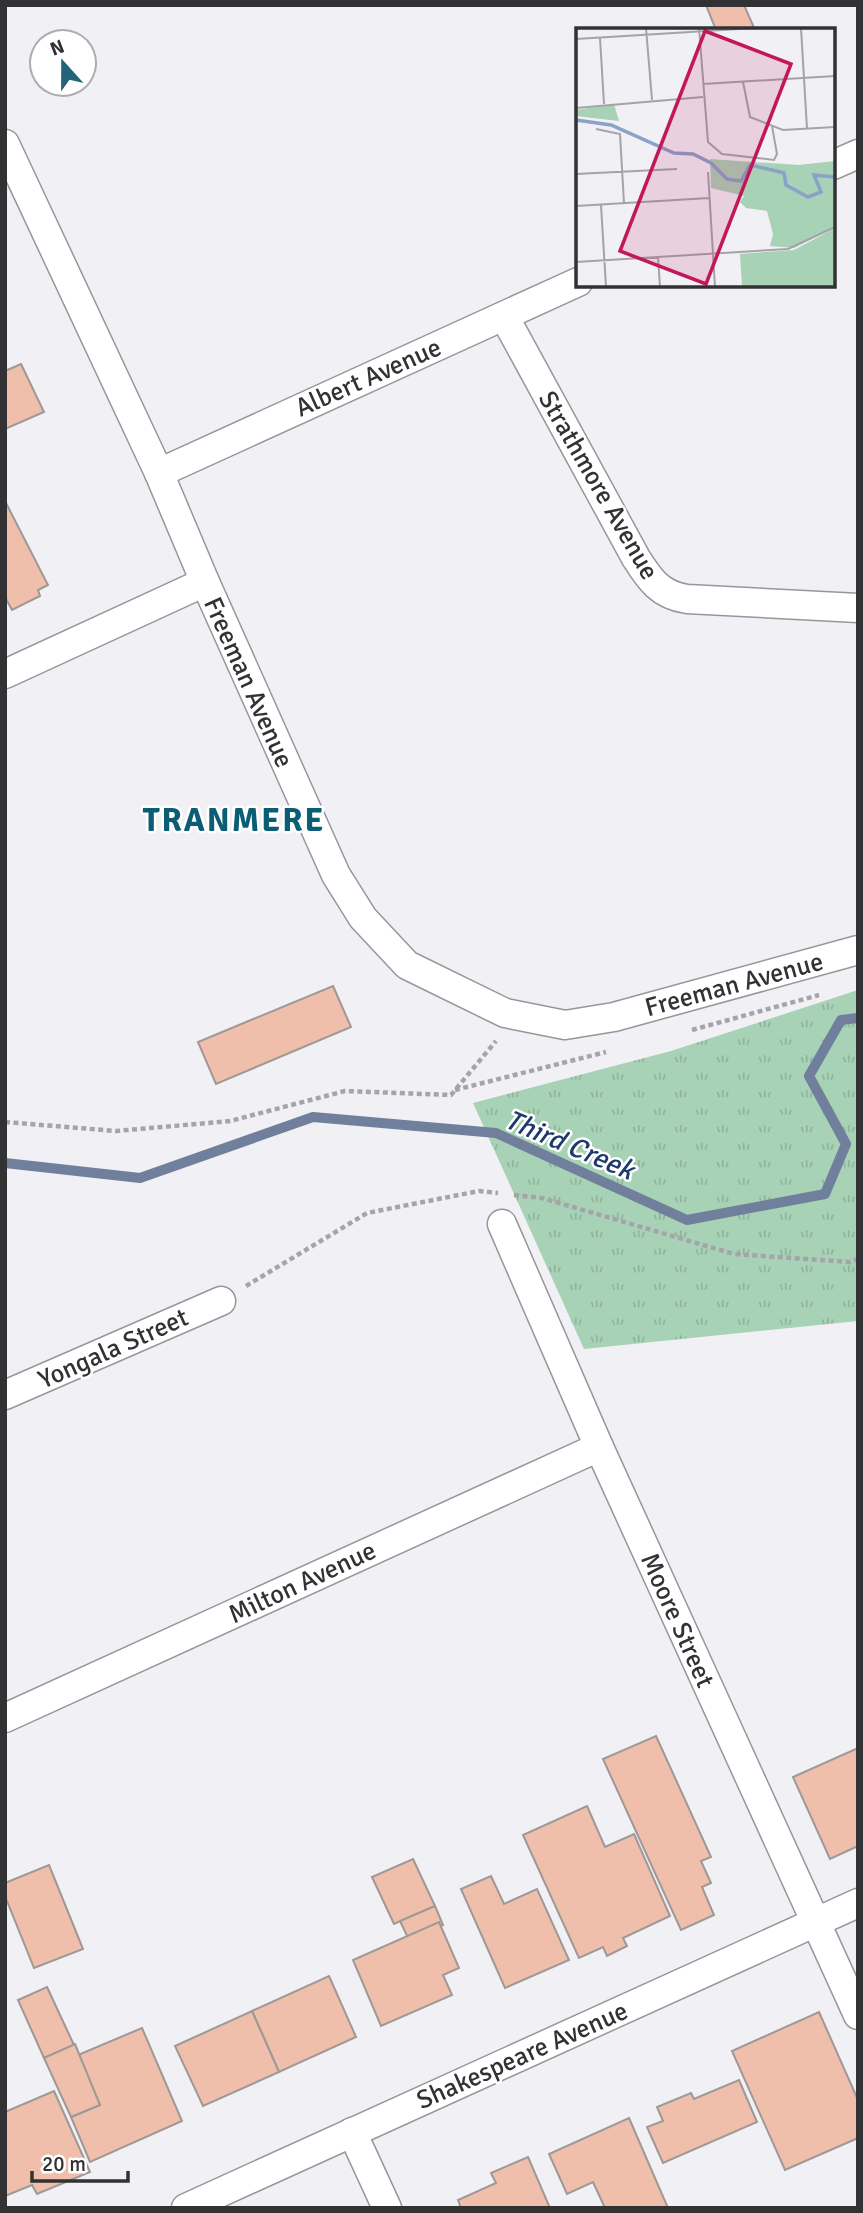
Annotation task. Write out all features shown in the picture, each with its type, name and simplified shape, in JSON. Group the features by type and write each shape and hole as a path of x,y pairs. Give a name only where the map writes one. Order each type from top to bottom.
{"street":[{"name":"Freeman Avenue","path":"5,144 159,473 336,875 363,918 407,965 493,1008 565,1025 614,1017 858,950"},
{"path":"835,164 858,154"},
{"name":"Albert Avenue","path":"159,473 576,283"},
{"name":"Strathmore Avenue","path":"504,316 636,558 658,588 666,594 687,598 858,608"},
{"path":"5,674 205,582"},
{"name":"Moore Street","path":"502,1224 599,1447 858,2015"},
{"name":"Yongala Street","path":"5,1395 221,1301"},
{"name":"Milton Avenue","path":"5,1718 599,1447"},
{"name":"Shakespeare Avenue","path":"186,2208 858,1903"},
{"path":"352,2132 387,2208"}],"path":[{"path":"5,1122 116,1131 230,1121 345,1091 451,1095 518,1016"}],"green space":[{"path":"858,990 858,1321 584,1349 473,1103 671,1051"}],"building":[{"path":"706,5 744,5 754,28 715,28"},
{"path":"21,364 44,412 5,429 5,371"},
{"path":"5,501 48,585 38,590 40,596 12,610 5,597"},
{"path":"333,986 351,1027 216,1084 198,1042"},
{"path":"656,1736 711,1857 701,1861 711,1883 702,1887 714,1915 681,1930 603,1759"},
{"path":"858,1748 858,1846 830,1859 793,1777"},
{"path":"587,1806 605,1847 634,1834 670,1916 623,1938 627,1946 607,1956 603,1947 579,1958 523,1835"},
{"path":"413,1859 435,1906 394,1924 372,1877"},
{"path":"49,1865 83,1949 34,1968 5,1896 5,1883"},
{"path":"491,1876 504,1904 537,1889 569,1960 505,1988 461,1889"},
{"path":"435,1906 443,1925 409,1940 400,1921"},
{"path":"439,1922 459,1968 443,1975 452,1995 381,2026 353,1960"},
{"path":"329,1976 356,2037 279,2072 252,2011"},
{"path":"47,1987 74,2045 44,2058 18,2000"},
{"path":"252,2011 279,2072 203,2106 175,2046"},
{"path":"819,2012 858,2100 858,2138 785,2170 732,2051"},
{"path":"142,2028 182,2121 90,2162 71,2117 100,2105 78,2055"},
{"path":"75,2044 100,2105 71,2117 44,2058"},
{"path":"739,2080 757,2122 663,2163 647,2127 663,2121 657,2107 691,2093 694,2099"},
{"path":"54,2091 90,2172 37,2194 32,2185 5,2196 5,2112"},
{"path":"629,2118 668,2208 605,2208 593,2182 567,2194 549,2154"},
{"path":"528,2157 550,2208 461,2208 458,2200 496,2183 491,2173"}],"waterway":[{"name":"Third Creek","path":"5,1163 140,1178 313,1117 496,1133 687,1220 825,1194 846,1144 809,1076 841,1020 858,1018"}],"district":[{"name":"TRANMERE","path":"234,819"}]}
